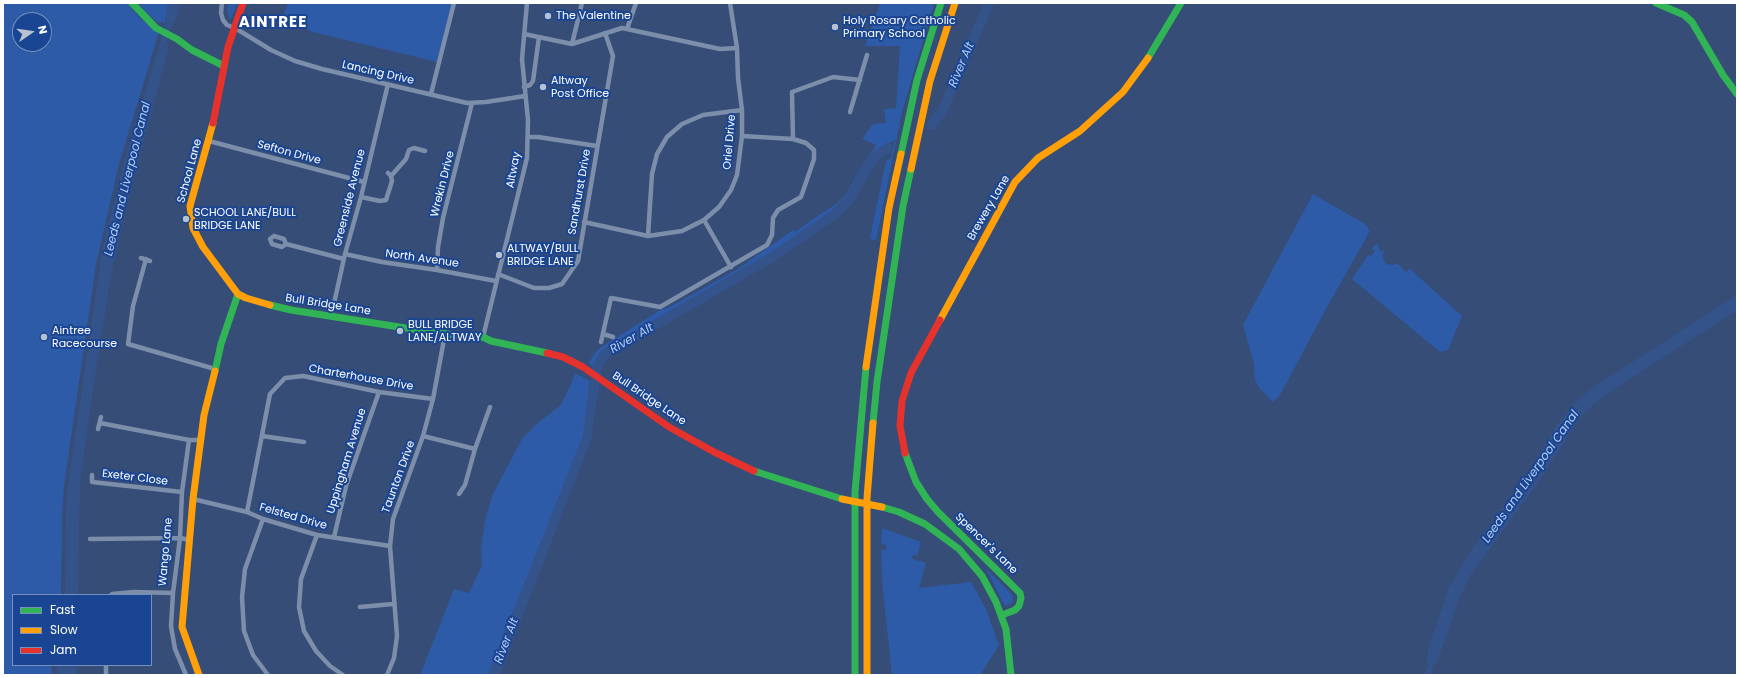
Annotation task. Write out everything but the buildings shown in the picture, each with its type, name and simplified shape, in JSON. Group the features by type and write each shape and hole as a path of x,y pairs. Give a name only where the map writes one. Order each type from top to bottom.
{"main road":[{"path":"132,3 159,30 192,50 224,66"},
{"name":"School Lane","path":"238,294 212,260 193,228 190,206 216,113 224,66 243,3"},
{"path":"855,675 855,492 864,382 890,208 917,80 941,3"},
{"path":"867,675 867,498 877,382 903,206 930,81 955,3"},
{"name":"Brewery Lane","path":"900,426 902,401 911,373 1016,182 1034,161 1080,130 1123,92 1151,55 1181,3"},
{"path":"1656,3 1684,15 1692,22 1723,75 1737,94"},
{"name":"Bull Bridge Lane","path":"238,294 246,298 279,308 445,334 483,337 492,341 563,357 590,372 669,427 714,452 758,473 842,499 899,512 925,524 959,549 982,576 1002,615"},
{"name":"Wango Lane","path":"199,675 182,627 193,499 204,415 221,344 238,294"},
{"name":"Spencer's Lane","path":"900,426 908,464 916,482 927,499 1020,593 1021,598 1019,606 1015,610 1002,615"},
{"path":"1002,615 1009,647 1011,675"}],"street":[{"name":"Lancing Drive","path":"222,3 221,13 226,25 235,28 271,50 295,61 322,69 472,103 525,96"},
{"path":"431,94 454,3"},
{"name":"Altway","path":"483,337 527,158 528,137 522,59 527,3"},
{"path":"572,44 582,3"},
{"path":"627,29 636,3"},
{"name":"Oriel Drive","path":"584,222 648,236 682,231 704,220 719,207 731,190 737,175 742,136 742,110 738,78 737,48 730,3"},
{"path":"524,34 572,44 622,28 720,49 737,48"},
{"name":"Sandhurst Drive","path":"498,274 534,288 549,288 562,284 578,261 613,56 605,33"},
{"path":"524,86 530,85 533,81 538,37"},
{"path":"850,112 867,55"},
{"path":"793,139 792,92 833,77 860,80"},
{"name":"Greenside Avenue","path":"331,317 344,256 361,197 388,84"},
{"name":"Wrekin Drive","path":"437,270 438,247 443,218 472,103"},
{"path":"648,236 652,174 658,154 667,137 682,124 703,115 742,110"},
{"path":"601,342 611,298 660,307 767,245 772,235 773,218 778,210 801,197 814,159 814,150 806,143 793,139 742,136"},
{"path":"528,137 538,137 597,146"},
{"name":"Sefton Drive","path":"209,141 364,182"},
{"path":"361,197 380,201 386,200 392,181 389,174 406,159 409,150 414,148 425,151"},
{"path":"704,220 731,266"},
{"name":"North Avenue","path":"286,244 344,256 401,266 437,270 496,281"},
{"path":"146,259 133,306 128,344 215,368"},
{"name":"Taunton Drive","path":"387,675 394,658 397,636 393,604 390,546 393,519 423,436 433,399 445,334"},
{"path":"603,334 613,337"},
{"name":"Charterhouse Drive","path":"247,512 270,394 285,378 304,376 379,392 433,399"},
{"name":"Uppingham Avenue","path":"334,537 346,486 379,392"},
{"path":"459,494 466,485 475,449 490,407"},
{"path":"101,416 99,426 189,440 200,440"},
{"path":"262,436 304,442"},
{"path":"423,436 475,449"},
{"name":"Wango Lane","path":"186,675 175,649 171,626 173,593 180,538 182,492 189,440"},
{"name":"Exeter Close","path":"92,475 92,482 182,492"},
{"name":"Felsted Drive","path":"193,499 247,512 263,520 317,535 390,546"},
{"path":"263,520 246,570 242,597 244,631 253,655 268,675"},
{"path":"317,535 301,579 299,607 304,631 316,651 330,666 343,675"},
{"path":"90,539 180,538 190,540"},
{"path":"112,594 134,592 173,593"},
{"path":"360,607 393,604"}],"shaded area":[{"name":"Aintree Racecourse","path":"3,3 130,3 129,6 140,18 159,32 119,164 96,264 64,486 61,594 12,594 12,666 51,666 52,675 3,675"},
{"path":"138,3 168,3 165,24 163,22 159,23 151,17"},
{"path":"228,3 238,3 230,20 227,11"},
{"path":"288,3 452,3 437,62 313,32 282,19"},
{"path":"880,3 934,3 902,112 876,240 870,239 872,228 886,161 891,158 895,140 889,143 887,142 888,144 870,158 847,198 827,217 756,263 653,324 650,321 652,324 603,353 599,352 602,355 595,369 589,362 601,347 662,309 668,308 738,269 793,230 795,232 836,204 846,194 876,145 862,139 873,124 886,123 884,109 896,108 900,46 865,46"},
{"path":"1313,194 1365,224 1370,231 1280,395 1273,402 1260,389 1255,380 1254,364 1243,325"},
{"path":"1377,243 1380,251 1384,251 1382,256 1386,264 1394,265 1397,263 1407,273 1409,268 1462,316 1448,350 1440,352 1352,279 1368,255 1371,256 1375,251 1372,249"},
{"path":"575,373 590,381 583,436 488,675 420,675 454,589 469,593 482,565 481,550 485,520 493,494 522,439 539,422 561,405"},
{"path":"882,528 921,542 917,556 913,555 912,559 926,563 919,588 971,582 986,609 999,645 981,674 892,675 883,592 881,550 886,550 886,545 881,544"},
{"path":"985,567 1013,596 1012,603 1005,606"}],"water":[{"path":"168,3 180,3 176,19 172,25 167,41 168,48 124,214 111,277 92,395 80,485 78,594 65,594 66,505 69,477 102,252 124,163 166,23 165,19"},
{"name":"Leeds and Liverpool Canal","path":"1737,295 1737,310 1613,390 1580,417 1537,484 1471,574 1458,602 1438,660 1433,666 1431,675 1424,675 1428,665 1427,658 1430,643 1449,587 1469,553 1525,480 1555,428 1564,416 1575,403 1595,386"},
{"path":"590,381 598,386 592,437 500,675 488,675 583,436"},
{"path":"57,666 77,666 76,675 58,675"}],"waterway":[{"name":"River Alt","path":"931,125 942,112 989,3"},
{"name":"River Alt","path":"593,397 597,367 605,354 774,256 835,214 850,198 873,158 888,148"}],"traffic: fast":[{"path":"132,3 156,28 177,39 192,50 224,66"},
{"path":"901,154 917,80 941,3"},
{"path":"1148,58 1181,3"},
{"path":"1656,3 1684,15 1692,22 1723,75 1737,94"},
{"path":"873,423 877,382 903,206 911,169"},
{"path":"215,371 221,344 238,294"},
{"path":"270,305 291,310 412,329 475,338 483,337 491,341 547,353"},
{"path":"855,675 855,492 866,367"},
{"path":"905,453 916,482 927,499 938,512 1020,593 1021,598 1019,606 1015,610 1002,615"},
{"path":"754,471 842,499"},
{"path":"882,507 899,512 925,524 959,549 982,576 996,602 1006,629 1011,675"}],"traffic: slow":[{"path":"911,169 930,81 955,3"},
{"path":"940,320 1015,182 1038,158 1080,131 1123,92 1148,58"},
{"path":"213,123 190,206 193,228 203,247 238,294 270,305"},
{"path":"866,367 889,208 901,154"},
{"path":"199,675 182,627 193,499 204,415 215,371"},
{"path":"867,675 867,498 873,423"},
{"path":"842,499 882,507"}],"traffic: jam":[{"path":"213,123 228,47 243,3"},
{"path":"905,453 900,426 902,401 911,373 940,320"},
{"path":"547,353 563,357 583,367 669,427 714,452 754,471"}],"place":[{"name":"The Valentine","path":"548,16"},
{"name":"Holy Rosary Catholic Primary School","path":"835,27"},
{"name":"Altway Post Office","path":"543,87"},
{"name":"SCHOOL LANE/BULL BRIDGE LANE","path":"186,219"},
{"name":"ALTWAY/BULL BRIDGE LANE","path":"499,255"},
{"name":"BULL BRIDGE LANE/ALTWAY","path":"400,331"},
{"name":"Aintree Racecourse","path":"44,337"}],"district":[{"name":"AINTREE","path":"273,23"}]}
